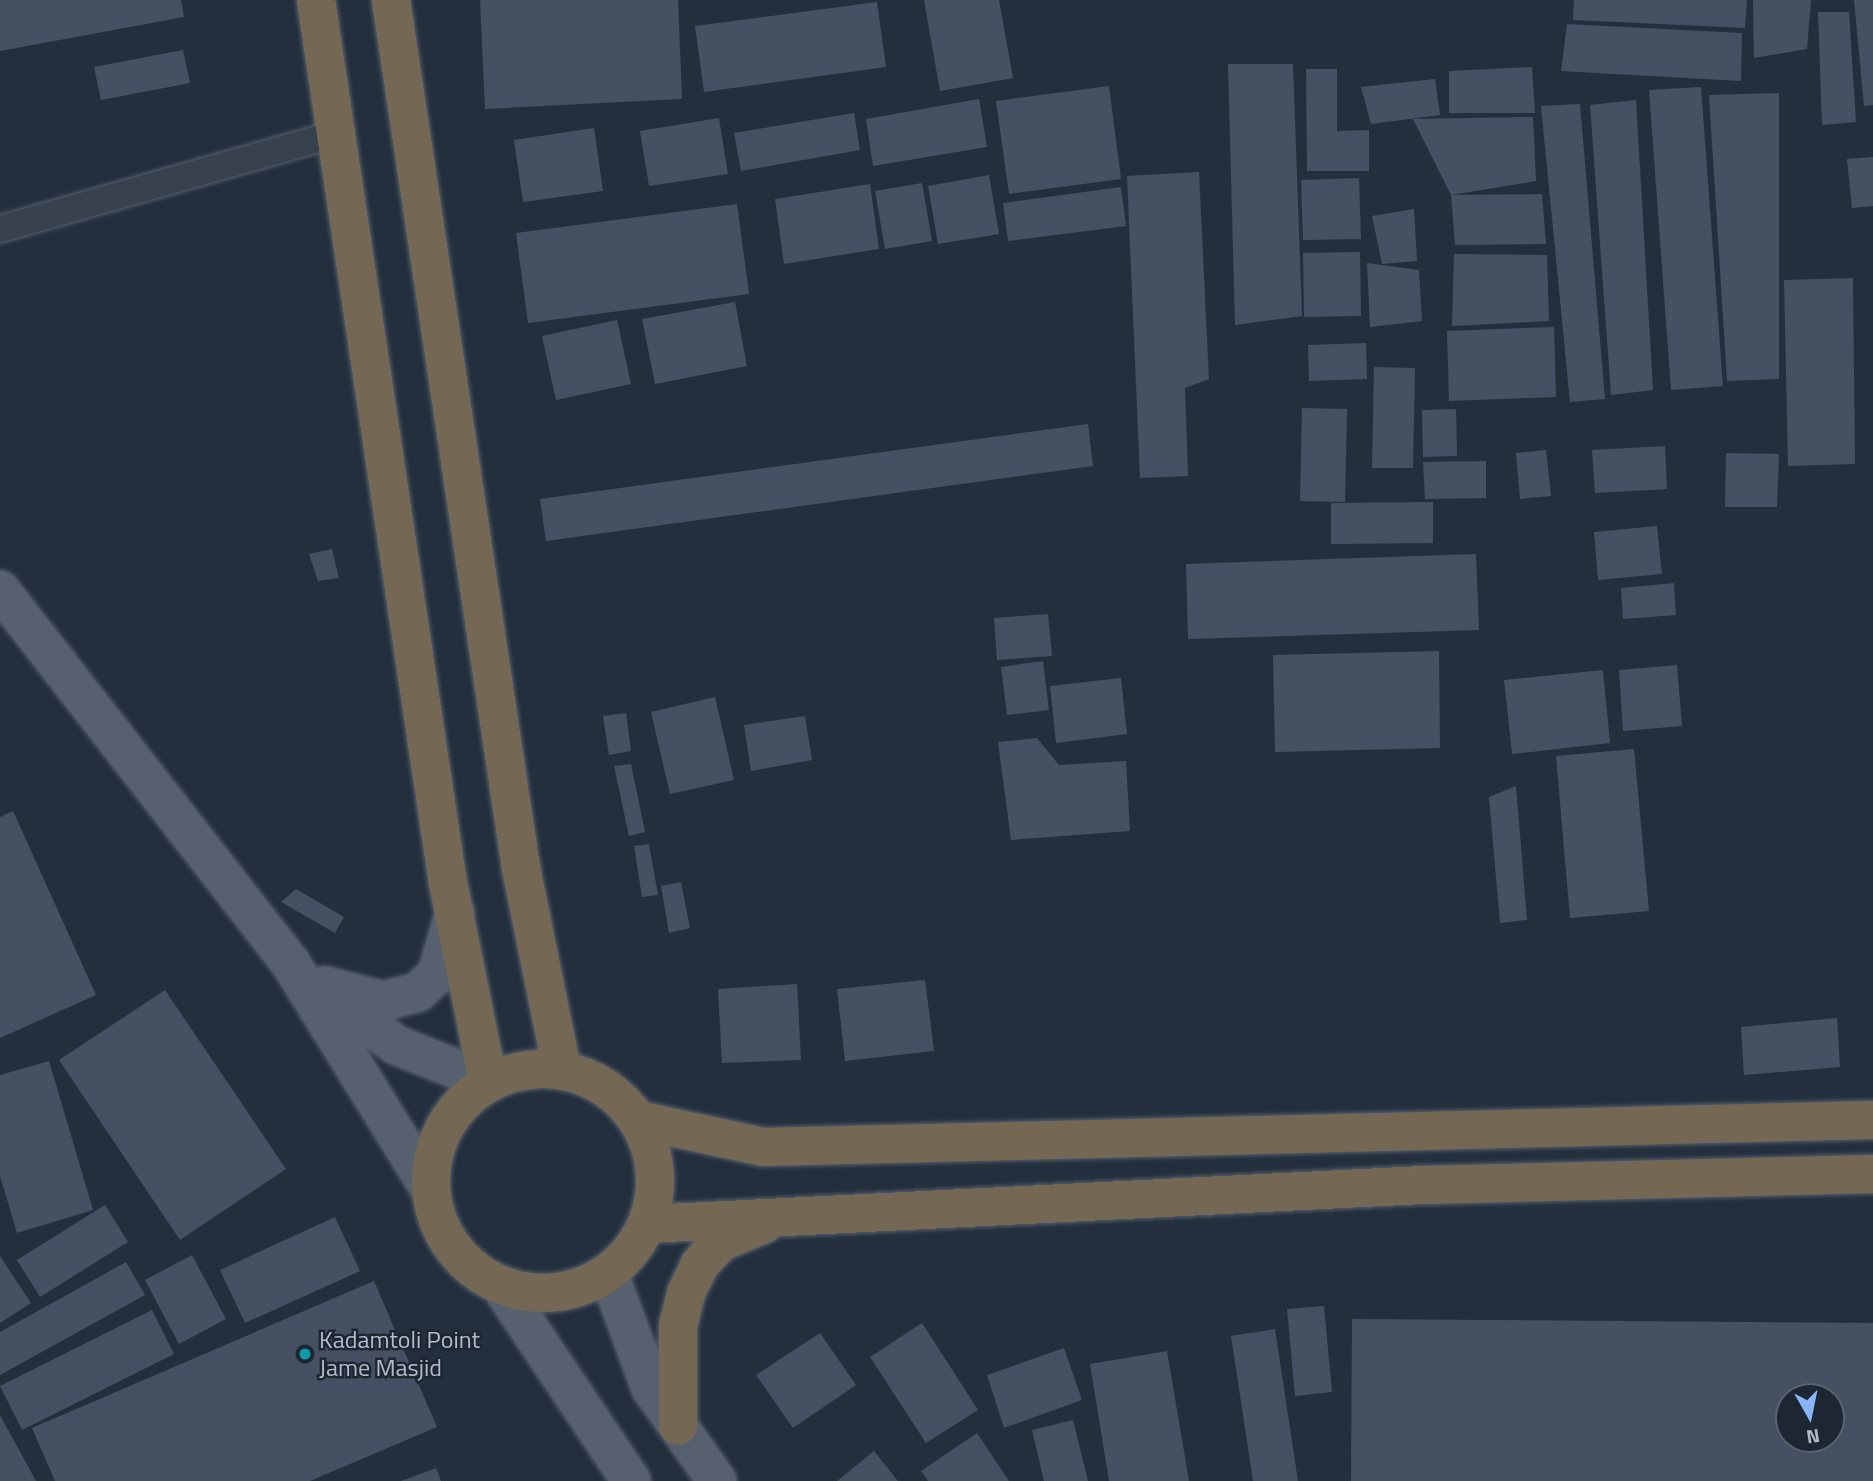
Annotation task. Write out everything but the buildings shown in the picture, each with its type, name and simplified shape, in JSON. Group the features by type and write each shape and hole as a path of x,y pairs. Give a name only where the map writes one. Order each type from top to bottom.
{"highway":[{"path":"316,0 333,135 455,912 488,1082"},
{"path":"391,0 521,869 562,1070"},
{"path":"524,1070 562,1070 600,1085 638,1120 653,1153 656,1189 647,1224 631,1251 608,1272 574,1289 537,1293 500,1285 473,1270 451,1247 436,1220 430,1189 431,1158 442,1128 488,1082 524,1070"},
{"path":"638,1120 763,1147 1873,1119"},
{"path":"647,1224 797,1214 1423,1185 1873,1174"},
{"path":"678,1426 678,1326 701,1264 721,1242 797,1214"}],"main road":[{"path":"0,590 291,964 430,1189"},
{"path":"291,964 355,996 383,1001 418,992 443,962 455,912"},
{"path":"291,964 364,1026 396,1045 488,1082"},
{"path":"608,1272 652,1388 717,1481"},
{"path":"500,1285 631,1481"}],"lane":[{"path":"0,229 333,135"}],"place":[{"name":"Kadamtoli Point Jame Masjid","path":"305,1354"}]}
